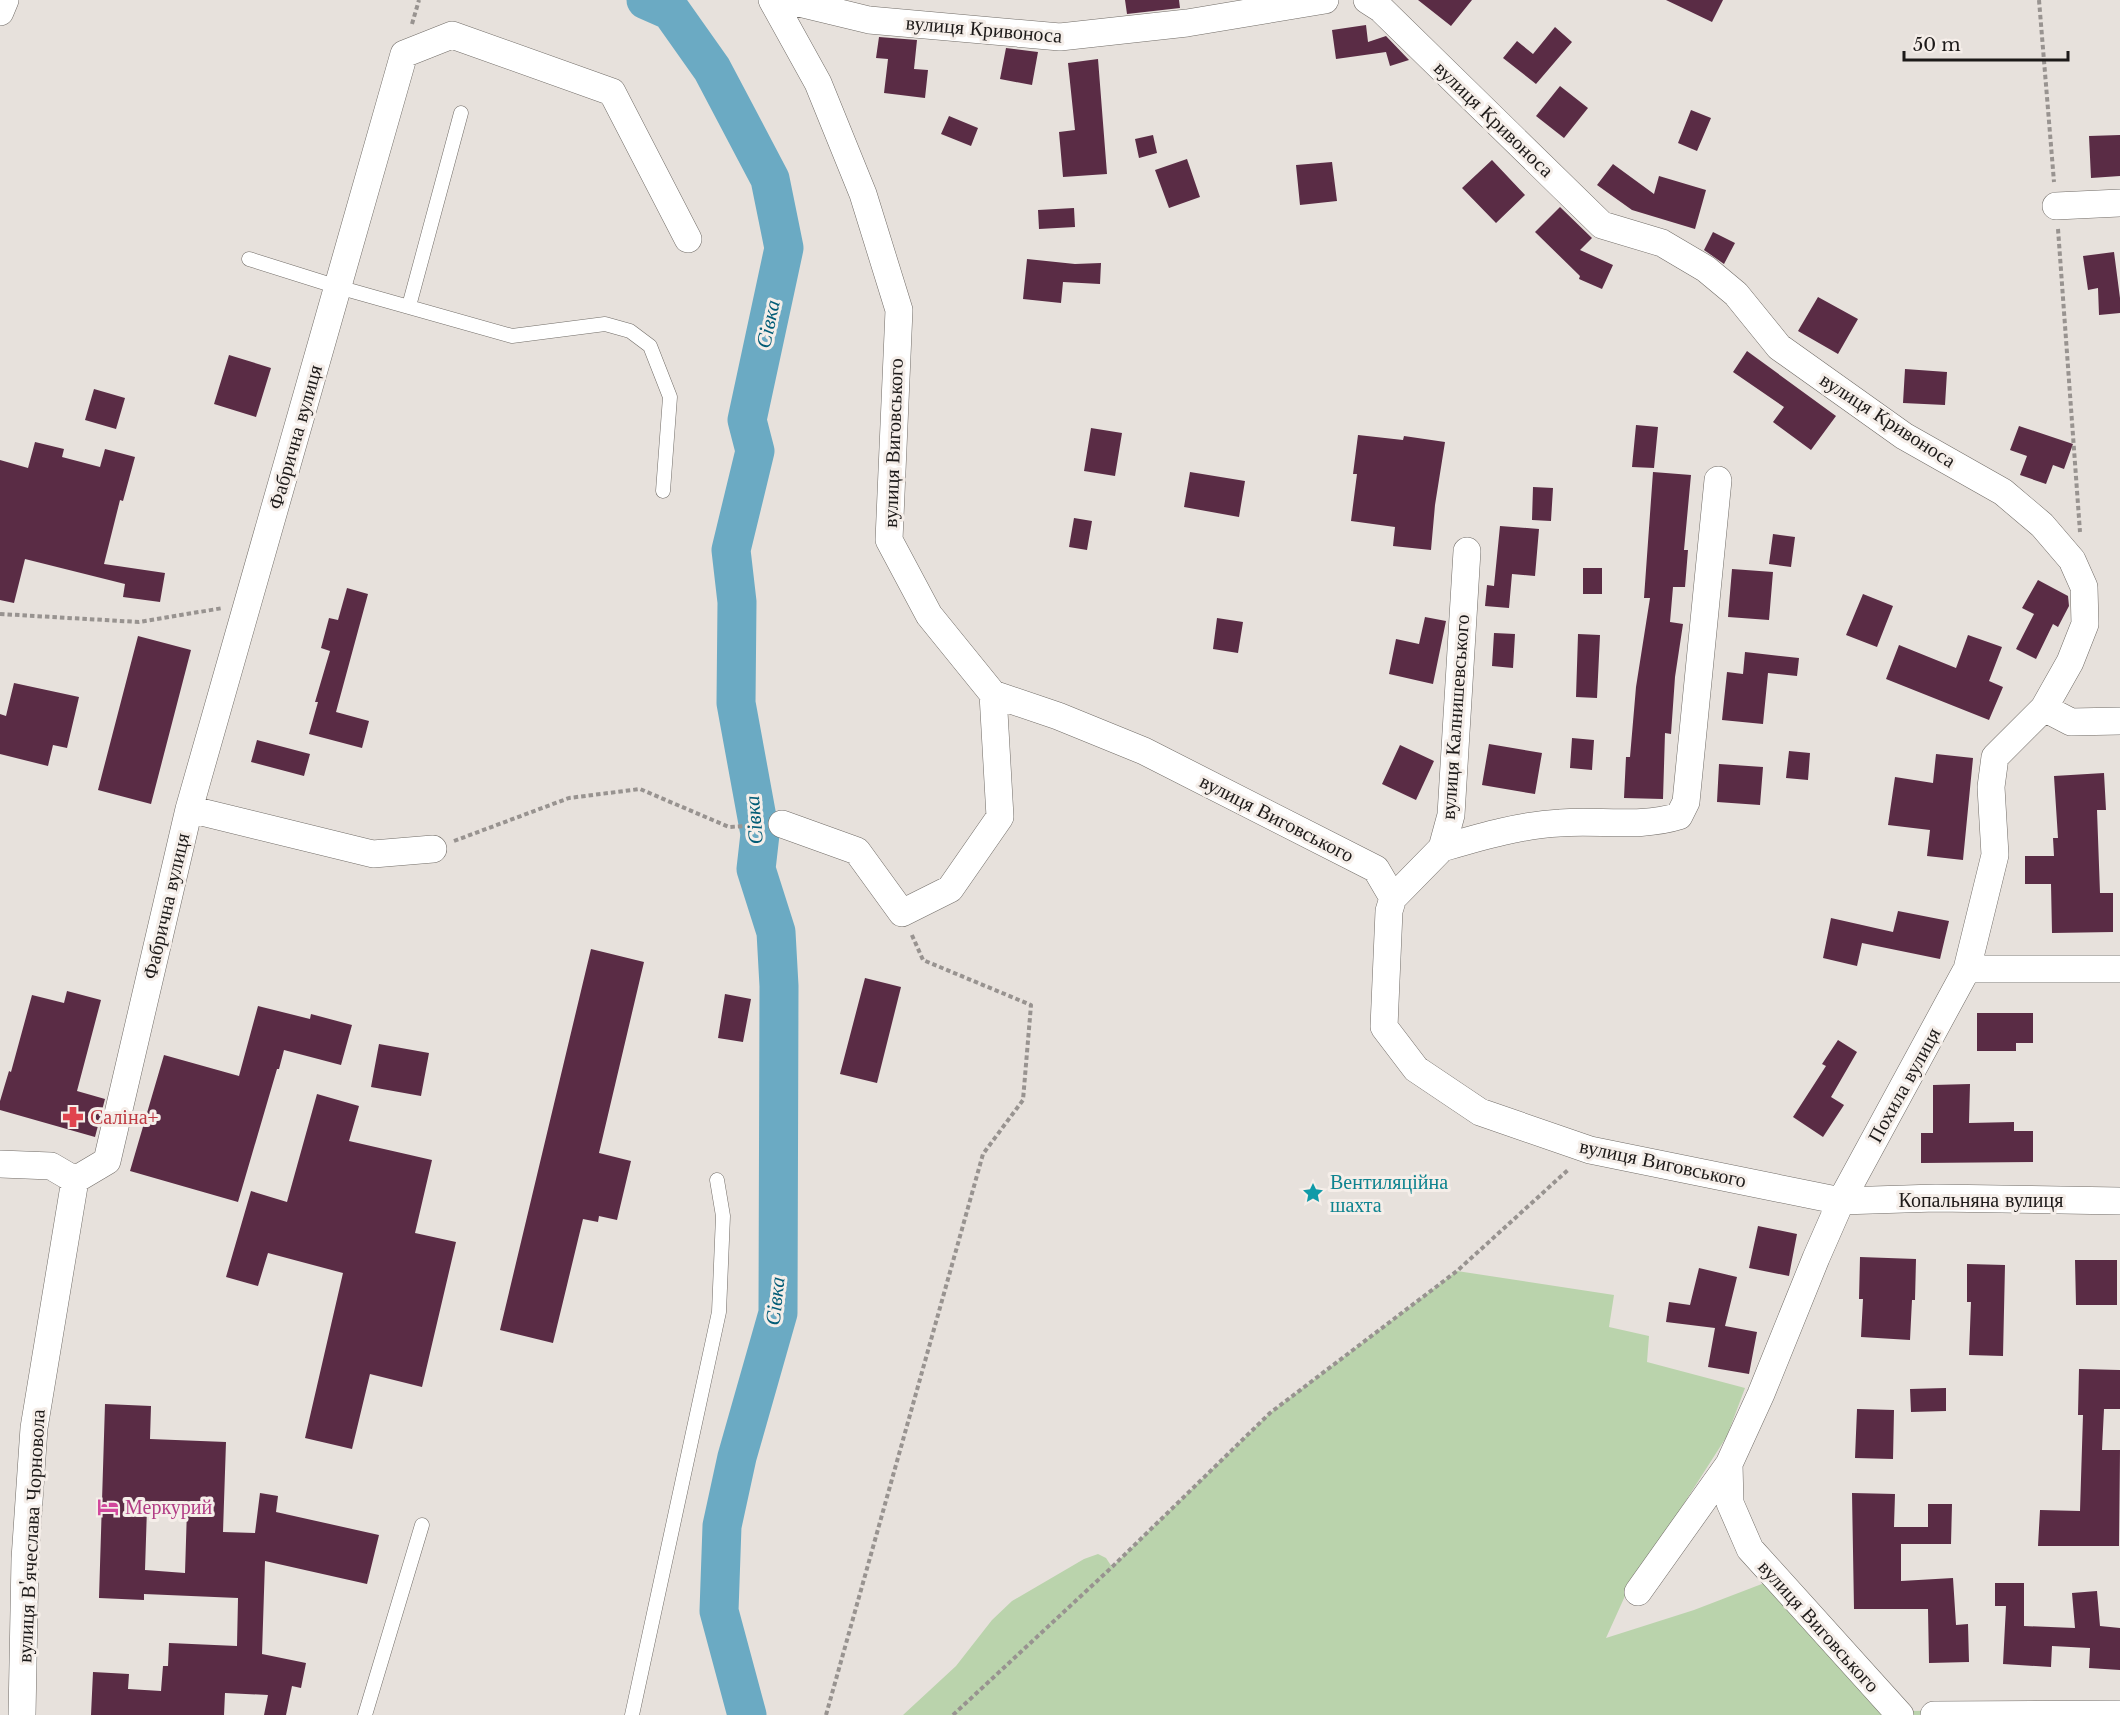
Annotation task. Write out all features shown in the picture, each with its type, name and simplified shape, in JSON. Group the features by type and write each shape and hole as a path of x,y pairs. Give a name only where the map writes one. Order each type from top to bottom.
{"street":[{"path":"0,12 5,0"},
{"name":"вулиця Виговського","path":"772,0 818,83 863,194 899,309 889,540 929,615 993,694 1058,716 1144,751 1376,869 1392,898 1389,911 1384,1027 1416,1069 1480,1112 1590,1150 1841,1201 1761,1394 1729,1464 1638,1592"},
{"name":"вулиця Кривоноса","path":"786,0 869,20 1060,37 1187,24 1325,0"},
{"name":"вулиця Кривоноса","path":"1379,3 1602,225 1662,243 1706,269 1736,294 1779,347 1904,436 2003,492 2042,525 2072,560 2085,587 2085,624 2070,662 2044,708 1995,757 1991,787 1995,855 1967,969"},
{"name":"Фабрична вулиця","path":"75,1180 107,1161 189,808 404,54 452,35 612,92 688,239"},
{"path":"2056,206 2120,203"},
{"path":"1442,848 1490,834 1558,822 1660,822 1679,816 1686,802 1718,480"},
{"name":"вулиця Калнишевського","path":"1392,898 1442,848 1451,815 1467,551"},
{"path":"782,824 857,851 902,913 950,889 1000,817 993,694"},
{"path":"2044,708 2071,722 2120,722"},
{"path":"189,808 373,854 433,849"},
{"path":"1967,969 2120,969"},
{"name":"Похила вулиця","path":"1841,1201 1967,969"},
{"path":"0,1164 51,1166 75,1180"},
{"name":"вулиця В'ячеслава Чорновола","path":"22,1715 26,1559 34,1428 75,1180"},
{"name":"Копальняна вулиця","path":"1841,1201 1936,1198 2120,1201"},
{"name":"вулиця Виговського","path":"1729,1464 1730,1503 1749,1549 1900,1715"},
{"path":"1934,1715 2120,1714"}],"lane":[{"path":"409,306 461,113"},
{"path":"249,259 338,287 512,336 604,324 630,331 650,346 670,397 663,490"},
{"path":"632,1715 719,1312 723,1216 717,1180"},
{"path":"365,1715 422,1525"}],"path":[{"path":"2038,0 2081,539"},
{"path":"0,614 139,621 247,604"},
{"path":"433,849 569,798 640,789 729,827"},
{"path":"826,1715 983,1154 1023,1100 1031,1005 923,960 902,913"},
{"path":"953,1715 1111,1568 1270,1413 1457,1270 1590,1150"}],"green space":[{"path":"1457,1271 1614,1295 1609,1327 1649,1336 1647,1362 1745,1388 1727,1436 1625,1596 1606,1638 1694,1610 1785,1575 1907,1711 2120,1709 2120,1715 903,1715 956,1666 992,1620 1012,1601 1084,1559 1098,1554 1106,1558 1112,1567 1270,1413"}],"building":[{"path":"1125,0 1179,0 1180,8 1127,14"},
{"path":"1418,0 1472,0 1451,26"},
{"path":"1666,0 1723,0 1712,22"},
{"path":"1366,25 1368,42 1386,36 1409,60 1390,66 1386,52 1336,59 1332,30"},
{"path":"1555,27 1572,42 1536,84 1503,58 1517,41 1533,54"},
{"path":"879,37 917,40 914,69 928,70 925,98 884,93 888,59 876,58"},
{"path":"1006,48 1038,52 1032,85 1000,79"},
{"path":"1098,59 1107,174 1063,177 1059,132 1075,130 1068,63"},
{"path":"1560,86 1588,108 1564,138 1536,116"},
{"path":"1691,110 1711,118 1697,151 1678,143"},
{"path":"949,116 978,128 971,146 941,134"},
{"path":"1153,135 1157,153 1139,158 1135,139"},
{"path":"2120,135 2120,176 2091,178 2089,136"},
{"path":"1187,159 1200,197 1169,208 1155,170"},
{"path":"1492,160 1525,195 1496,223 1462,188"},
{"path":"1332,162 1337,201 1300,205 1296,165"},
{"path":"1613,164 1654,194 1659,176 1706,190 1695,229 1632,210 1597,185"},
{"path":"1560,207 1592,238 1580,250 1613,265 1602,289 1579,279 1580,276 1535,232"},
{"path":"1074,208 1075,227 1039,229 1038,210"},
{"path":"1713,232 1735,243 1724,264 1704,250"},
{"path":"2114,252 2120,313 2099,315 2098,288 2088,290 2083,256"},
{"path":"1027,259 1075,264 1101,263 1100,284 1063,282 1061,303 1023,299"},
{"path":"1818,297 1858,319 1838,354 1798,331"},
{"path":"1747,351 1836,416 1811,450 1773,422 1784,407 1733,372"},
{"path":"229,355 271,368 256,417 214,404"},
{"path":"1905,369 1947,372 1945,405 1903,403"},
{"path":"94,389 125,398 116,429 85,420"},
{"path":"1636,425 1658,427 1654,468 1632,467"},
{"path":"2019,426 2073,444 2064,469 2053,465 2046,484 2020,475 2027,456 2010,450"},
{"path":"1091,428 1122,433 1115,476 1084,471"},
{"path":"1358,435 1403,440 1404,436 1445,442 1435,505 1431,550 1393,546 1395,527 1351,521 1357,474 1353,474"},
{"path":"35,442 64,449 62,457 100,467 105,449 135,457 123,501 120,500 104,564 165,573 160,602 123,597 125,584 25,559 14,603 0,600 0,460 28,468"},
{"path":"1190,472 1245,481 1239,517 1184,507"},
{"path":"1653,472 1691,475 1684,550 1688,550 1685,587 1673,587 1670,622 1683,624 1675,677 1671,734 1665,733 1663,799 1624,798 1626,757 1630,757 1636,687 1650,598 1644,598"},
{"path":"1533,487 1553,488 1551,521 1532,520"},
{"path":"1074,518 1092,521 1087,550 1069,547"},
{"path":"1500,526 1539,529 1535,576 1512,574 1509,608 1485,606 1487,585 1494,586"},
{"path":"1773,534 1795,537 1791,567 1769,564"},
{"path":"1583,568 1602,568 1602,594 1583,594"},
{"path":"1732,569 1773,572 1769,620 1728,617"},
{"path":"2038,580 2068,596 2069,606 2058,627 2053,624 2036,659 2016,649 2034,614 2022,608"},
{"path":"347,588 368,594 336,712 369,721 362,748 309,734 318,702 315,702 330,651 321,648 329,618 338,620"},
{"path":"1863,594 1893,606 1877,647 1846,635"},
{"path":"1425,617 1446,621 1433,684 1389,674 1396,639 1419,644"},
{"path":"1217,618 1243,622 1238,653 1213,649"},
{"path":"1494,633 1515,634 1513,668 1492,666"},
{"path":"1578,634 1600,635 1597,698 1576,697"},
{"path":"1968,635 2002,647 1989,681 2003,687 1989,720 1886,679 1899,645 1956,668"},
{"path":"138,636 191,650 151,804 98,790"},
{"path":"1745,652 1799,658 1797,676 1768,673 1763,724 1722,720 1727,672 1743,674"},
{"path":"14,683 79,697 67,748 53,745 48,766 0,754 0,714 6,716"},
{"path":"1572,738 1594,740 1592,770 1570,768"},
{"path":"257,740 310,754 304,776 251,762"},
{"path":"1489,744 1542,753 1535,794 1482,785"},
{"path":"1400,745 1434,761 1416,800 1382,784"},
{"path":"1789,751 1810,753 1808,780 1786,778"},
{"path":"1936,754 1973,758 1963,860 1927,856 1930,830 1888,825 1895,777 1933,783"},
{"path":"1719,764 1763,767 1760,805 1717,802"},
{"path":"2104,773 2106,810 2097,810 2100,893 2113,893 2113,932 2052,933 2051,884 2025,884 2025,856 2054,856 2053,838 2058,838 2054,776"},
{"path":"1898,911 1949,921 1940,959 1862,943 1857,966 1823,958 1831,918 1893,932"},
{"path":"591,949 644,962 599,1153 631,1161 617,1220 599,1216 598,1222 583,1219 553,1343 500,1330"},
{"path":"865,978 901,987 877,1083 840,1074"},
{"path":"67,991 101,1000 77,1091 105,1099 95,1137 0,1110 0,1101 9,1071 11,1072 32,995 64,1003"},
{"path":"725,994 751,999 743,1042 718,1038"},
{"path":"258,1006 310,1019 311,1014 352,1025 341,1065 284,1050 238,1202 130,1171 164,1055 239,1076"},
{"path":"1977,1013 2033,1013 2033,1043 2016,1043 2016,1051 1977,1051"},
{"path":"1838,1040 1857,1052 1831,1097 1844,1105 1823,1137 1793,1117 1826,1066 1822,1064"},
{"path":"379,1044 429,1053 421,1096 371,1087"},
{"path":"1970,1084 1969,1123 2014,1122 2014,1131 2033,1131 2033,1162 1921,1163 1921,1133 1933,1133 1933,1085"},
{"path":"317,1094 359,1106 349,1141 432,1160 415,1233 456,1242 422,1387 370,1374 352,1449 305,1438 343,1273 268,1253 258,1286 226,1277 251,1191 287,1202"},
{"path":"1758,1226 1797,1234 1789,1276 1749,1268"},
{"path":"1860,1257 1916,1259 1915,1300 1912,1300 1910,1340 1861,1337 1863,1299 1859,1299"},
{"path":"2075,1260 2117,1260 2117,1305 2076,1305"},
{"path":"1967,1264 2005,1265 2003,1356 1969,1355 1971,1302 1967,1302"},
{"path":"1699,1268 1737,1277 1725,1326 1757,1332 1749,1374 1708,1367 1715,1328 1666,1322 1669,1302 1690,1305"},
{"path":"2079,1369 2120,1370 2120,1409 2104,1409 2102,1450 2120,1450 2119,1546 2038,1546 2040,1510 2080,1511 2083,1415 2078,1415"},
{"path":"1946,1388 1946,1411 1911,1412 1910,1389"},
{"path":"105,1404 151,1406 150,1439 226,1442 223,1532 255,1533 260,1493 278,1496 276,1512 379,1535 367,1584 265,1561 262,1654 306,1663 301,1688 292,1686 286,1715 264,1715 268,1695 225,1693 224,1715 91,1715 93,1672 129,1674 128,1689 161,1691 163,1666 168,1666 169,1643 237,1646 238,1598 144,1594 144,1600 99,1598","holes":["147,1508 187,1509 185,1573 145,1570"]},
{"path":"1857,1409 1894,1410 1893,1459 1855,1458"},
{"path":"1852,1493 1895,1494 1894,1527 1928,1527 1928,1504 1952,1504 1951,1544 1901,1544 1901,1581 1953,1578 1956,1625 1968,1624 1969,1662 1929,1663 1928,1609 1854,1609"},
{"path":"1995,1583 2024,1583 2024,1626 2075,1628 2072,1593 2097,1591 2100,1626 2120,1628 2120,1670 2089,1668 2090,1648 2052,1646 2051,1667 2003,1664 2006,1606 1995,1606"}],"waterway":[{"name":"Сівка","path":"646,0 671,11 712,69 770,179 784,248 747,420 755,451 731,550 737,602 736,703 760,834 756,869 776,932 779,986 778,1313 737,1457 722,1526 719,1611 747,1715"}],"place":[{"name":"Саліна+","path":"73,1117"},
{"name":"Вентиляційна шахта","path":"1313,1193"},
{"name":"Меркурий","path":"108,1507"}]}
